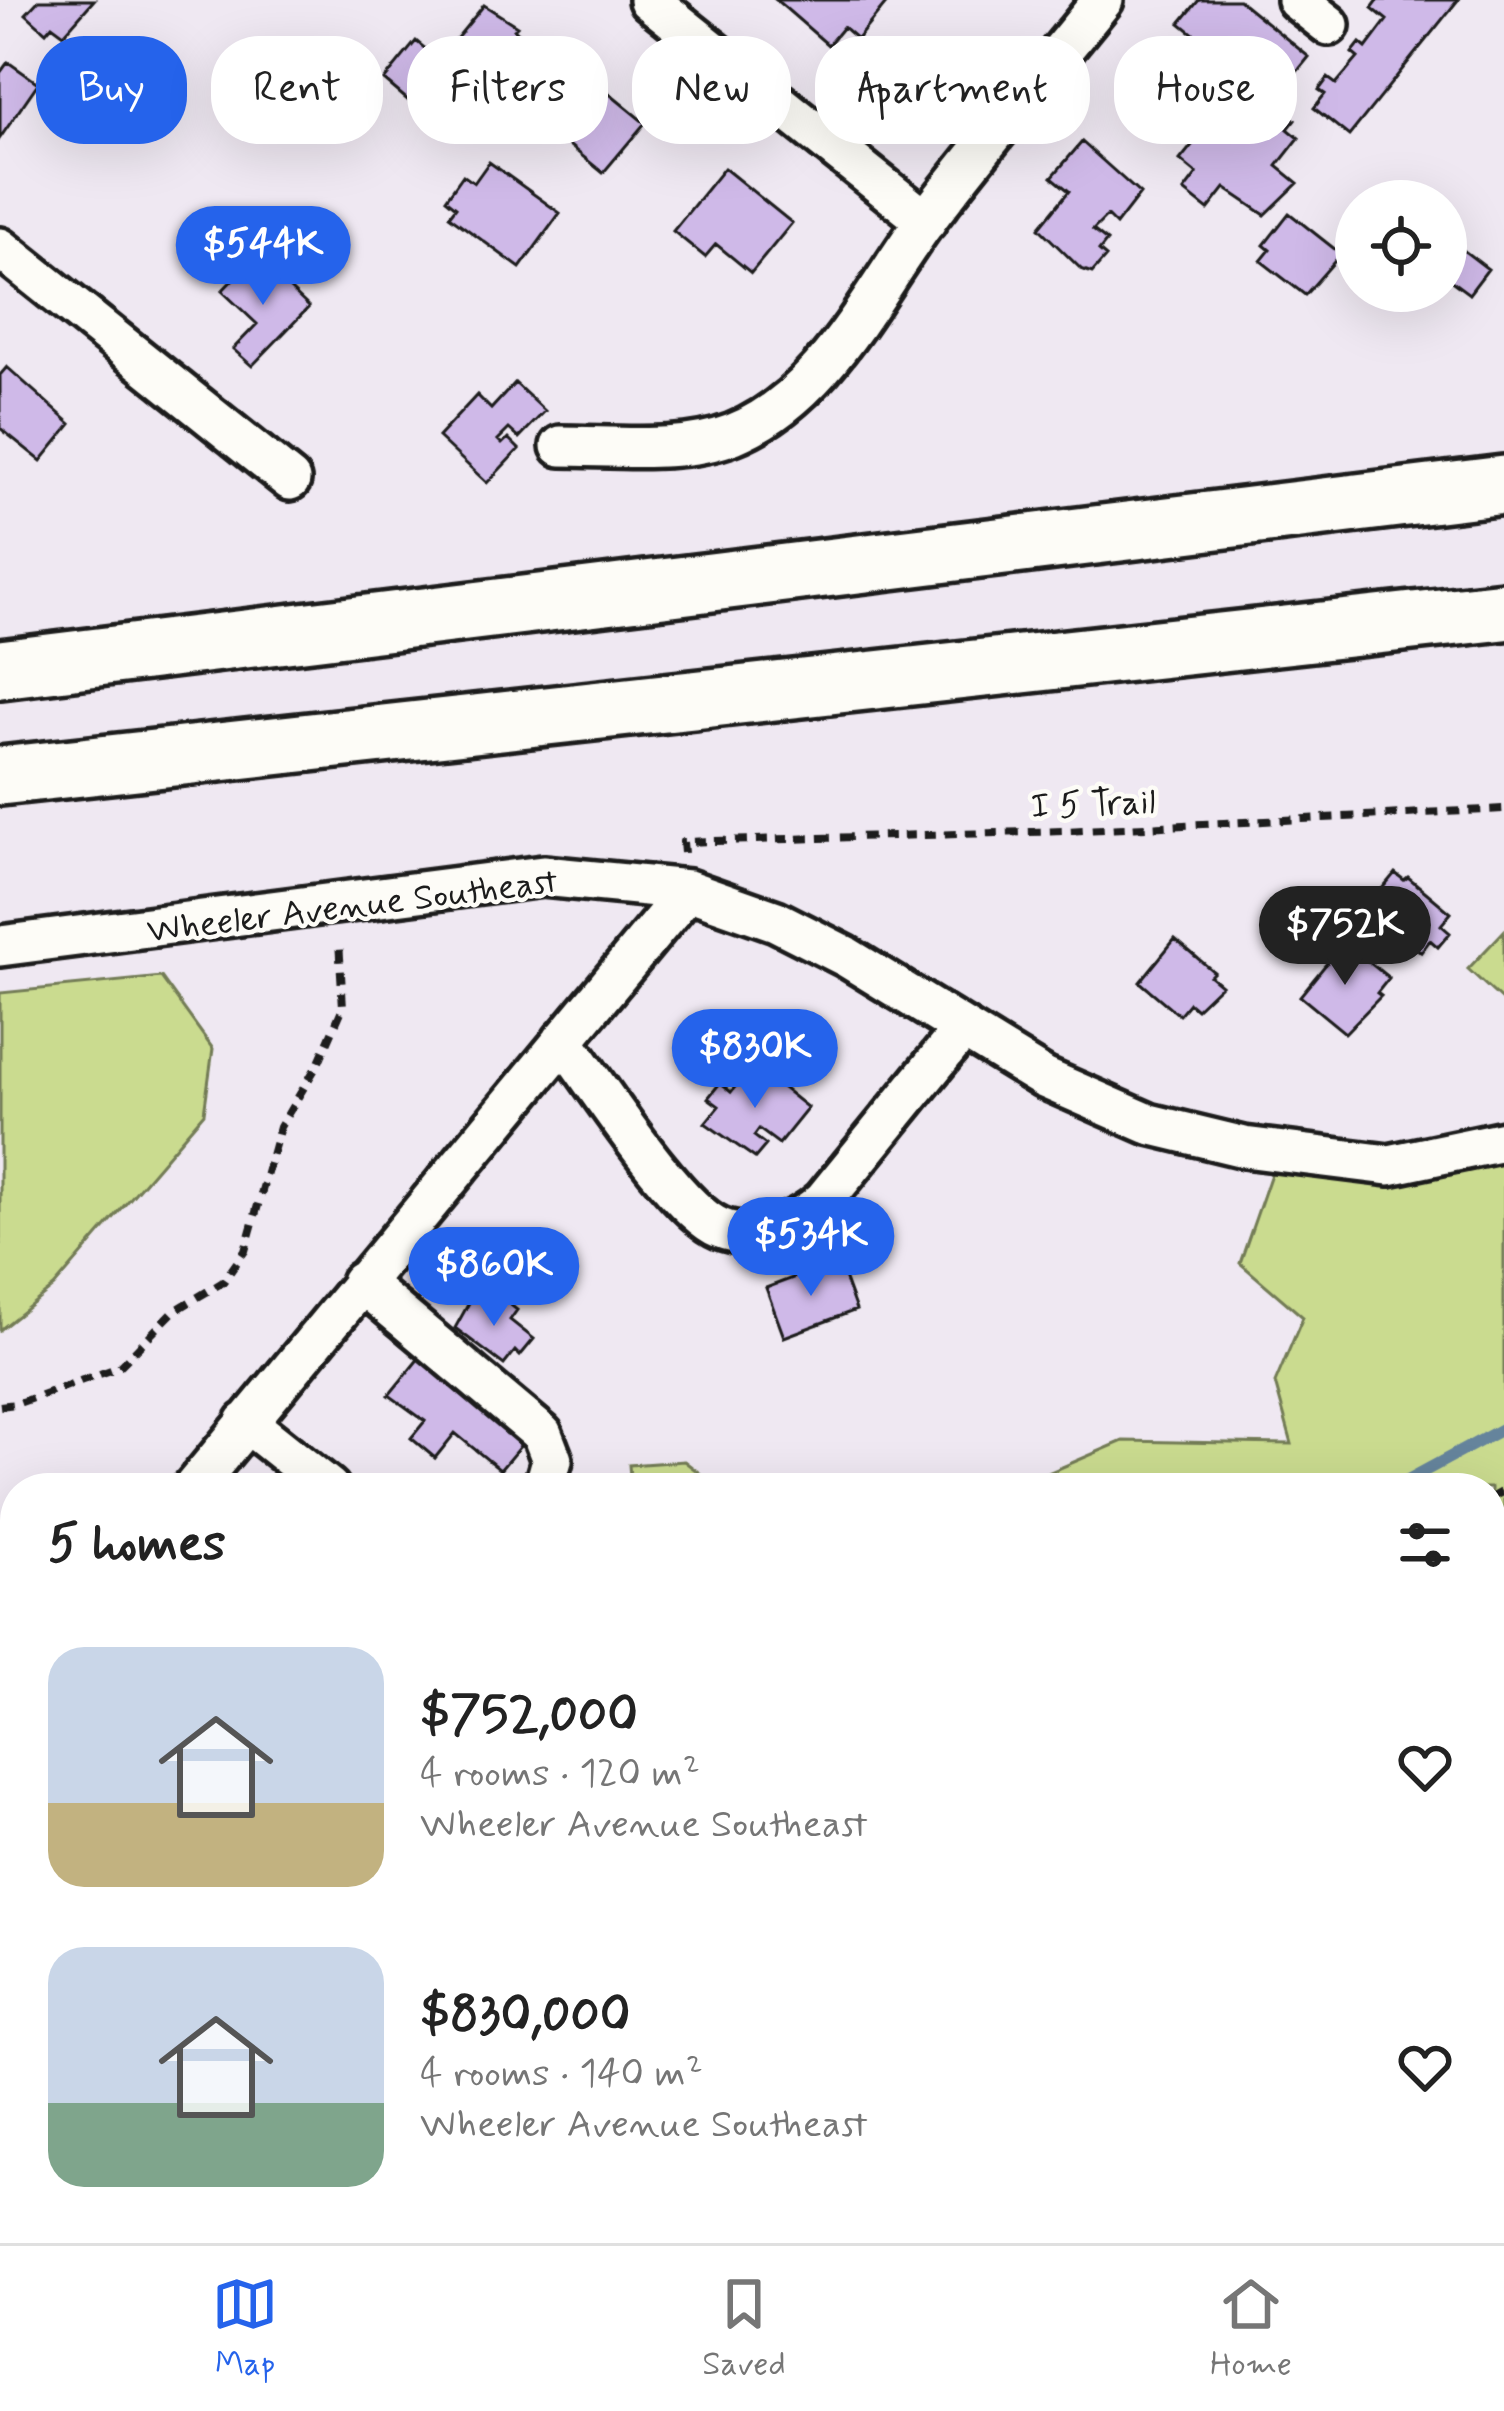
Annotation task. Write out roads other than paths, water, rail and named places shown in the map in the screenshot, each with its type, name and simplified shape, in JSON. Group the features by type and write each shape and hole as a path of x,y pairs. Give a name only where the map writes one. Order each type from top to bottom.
{"highway":[{"path":"0,669 1504,485"},
{"path":"0,776 1504,611"}],"street":[{"path":"649,0 926,220"},
{"path":"561,446 686,443 734,434 806,384 834,353 926,220 1103,0"},
{"path":"1297,0 1329,25"},
{"path":"0,248 290,480"},
{"name":"Wheeler Avenue Southeast","path":"0,946 543,876 688,890 776,921 844,956 1044,1078 1149,1124 1244,1147 1389,1165 1504,1141"},
{"path":"205,1473 688,890"},
{"path":"563,1040 664,1176 693,1206 721,1228 770,1231 802,1219 824,1200 963,1029"},
{"path":"362,1282 542,1434 552,1460 548,1473"},
{"path":"246,1422 310,1473"}],"waterway":[{"path":"1421,1473 1504,1428"}]}
